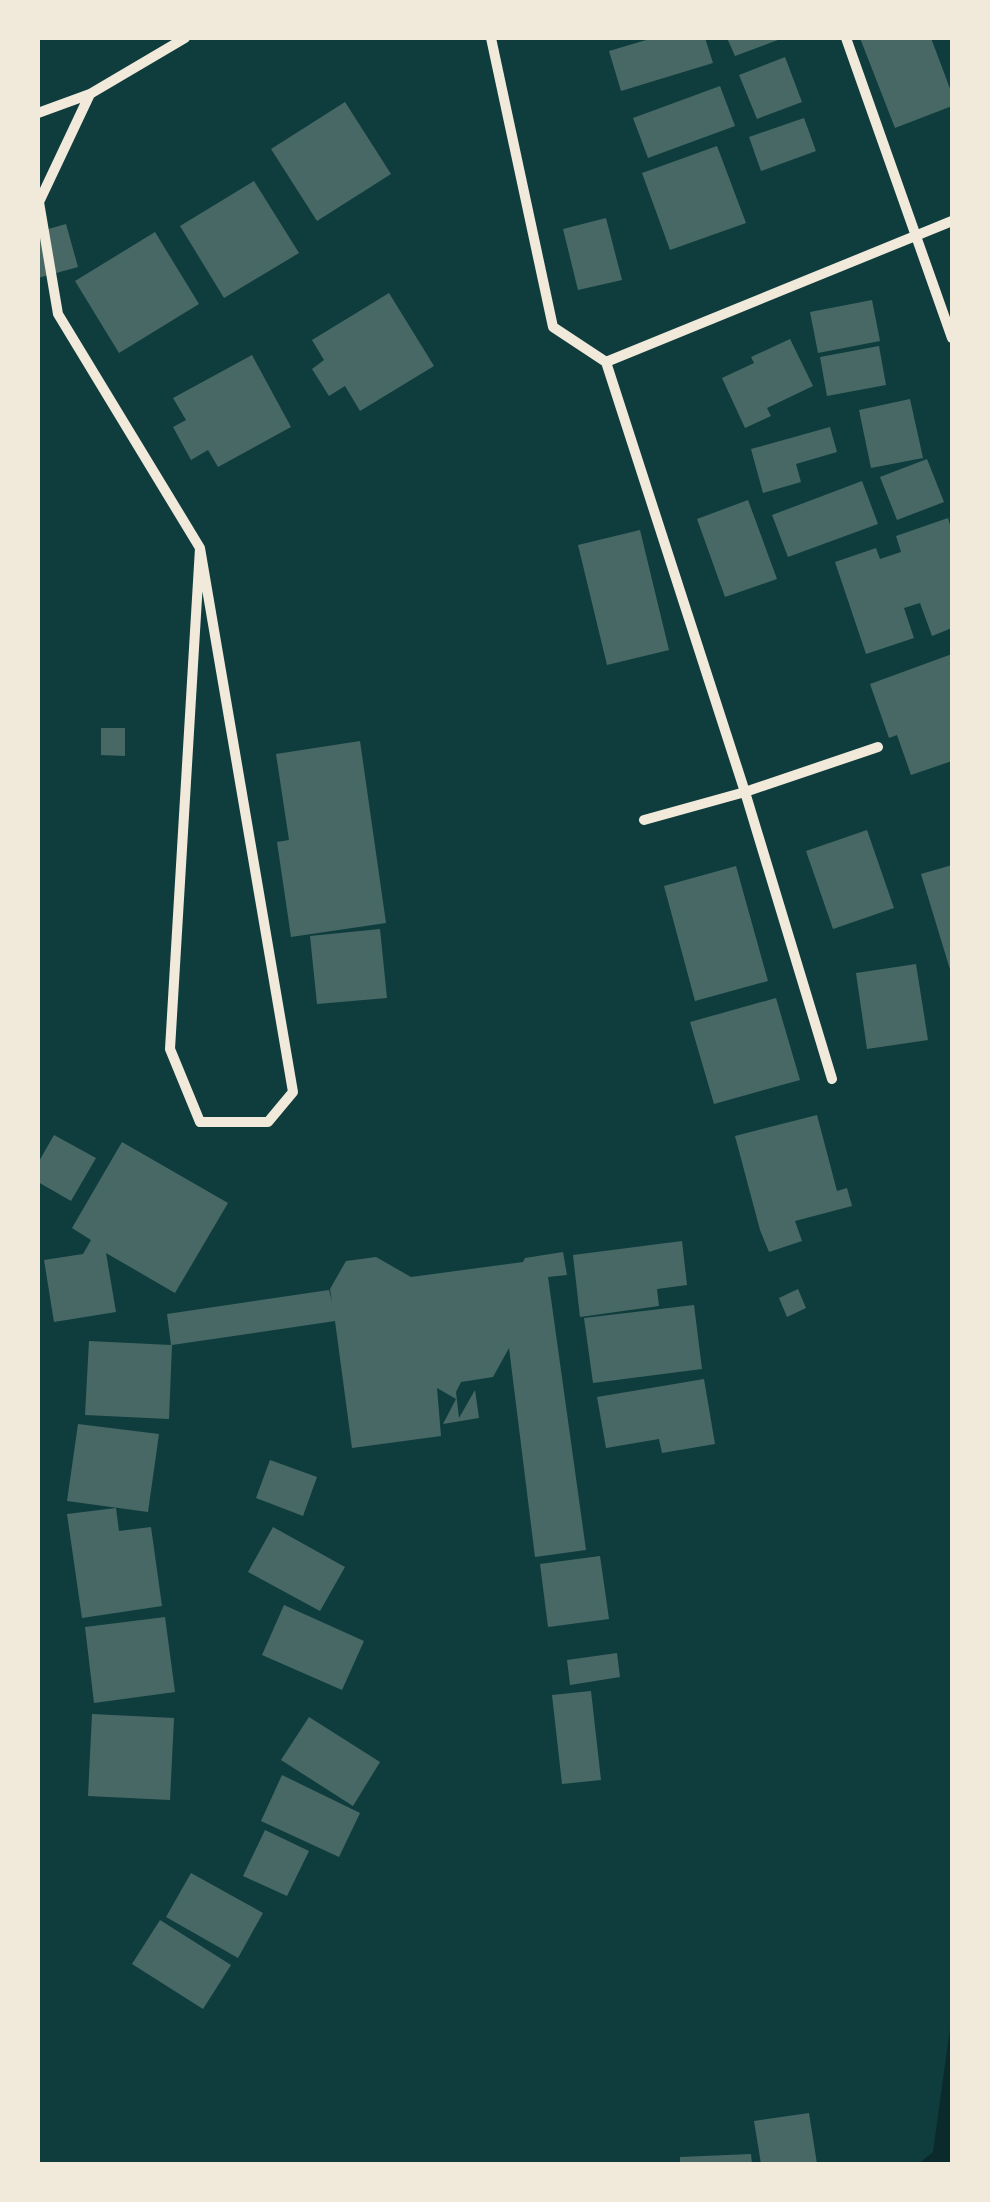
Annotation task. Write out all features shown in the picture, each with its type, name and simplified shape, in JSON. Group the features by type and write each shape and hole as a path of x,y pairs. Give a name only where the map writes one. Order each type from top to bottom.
{"street":[{"path":"38,113 90,94 185,38"},
{"path":"490,38 552,326 606,362 832,1079"},
{"path":"846,38 952,338"},
{"path":"90,94 39,202 58,314 200,548 292,1092 268,1122 200,1122 170,1049 200,548"},
{"path":"606,362 952,222"},
{"path":"644,820 744,792 878,747"}],"water":[{"path":"952,2014 952,2164 918,2164 933,2152"}],"building":[{"path":"653,38 705,38 713,63 621,91 609,51"},
{"path":"727,38 783,38 735,56"},
{"path":"860,38 931,38 952,94 952,106 895,128"},
{"path":"785,57 802,102 757,119 739,75"},
{"path":"720,86 735,126 648,158 633,118"},
{"path":"345,102 391,174 317,221 271,149"},
{"path":"804,118 816,151 761,171 749,137"},
{"path":"717,146 746,223 670,250 642,173"},
{"path":"254,181 299,253 224,298 180,226"},
{"path":"606,218 622,280 578,290 563,229"},
{"path":"66,224 78,267 38,278 38,232"},
{"path":"155,232 199,304 119,353 75,281"},
{"path":"389,293 434,366 360,411 345,386 329,396 312,369 324,360 312,340"},
{"path":"872,300 880,341 818,353 810,312"},
{"path":"790,339 813,386 767,408 771,416 745,428 722,378 754,363 751,357"},
{"path":"879,346 886,385 827,396 820,357"},
{"path":"252,355 291,427 218,467 208,450 191,460 173,427 186,420 173,398"},
{"path":"910,399 923,458 871,468 859,410"},
{"path":"830,427 837,452 796,464 801,482 763,493 751,449"},
{"path":"927,459 944,502 897,520 880,477"},
{"path":"862,481 878,524 788,557 772,515"},
{"path":"748,500 777,579 725,597 697,519"},
{"path":"948,518 952,532 952,628 932,636 920,603 904,608 914,638 866,654 835,562 876,548 880,559 901,552 896,536"},
{"path":"640,530 669,650 607,665 578,545"},
{"path":"952,654 952,761 911,775 897,735 889,738 870,684"},
{"path":"101,728 125,728 125,756 101,755"},
{"path":"360,741 386,923 291,937 277,842 289,840 276,754"},
{"path":"867,830 894,908 833,929 806,851"},
{"path":"952,865 952,976 921,874"},
{"path":"736,866 768,981 695,1001 664,886"},
{"path":"380,929 387,998 317,1004 310,936"},
{"path":"916,964 928,1040 867,1049 856,973"},
{"path":"776,998 800,1080 714,1104 690,1022"},
{"path":"817,1115 837,1191 847,1188 852,1206 795,1221 802,1241 769,1252 735,1136"},
{"path":"54,1135 96,1158 71,1201 38,1182 38,1163"},
{"path":"122,1142 228,1203 175,1293 106,1253 116,1312 54,1322 44,1260 83,1254 91,1240 72,1228"},
{"path":"682,1241 687,1285 657,1289 659,1306 580,1317 573,1255"},
{"path":"563,1252 567,1275 548,1277 586,1550 535,1557 509,1348 493,1377 461,1382 456,1392 459,1418 475,1390 479,1418 443,1424 456,1399 437,1388 441,1436 352,1448 335,1321 172,1345 169,1419 85,1415 89,1341 171,1345 167,1314 329,1290 332,1302 330,1289 346,1261 376,1257 411,1277 523,1262 525,1258"},
{"path":"798,1289 806,1308 787,1317 779,1298"},
{"path":"694,1305 702,1369 593,1383 584,1318"},
{"path":"704,1379 715,1444 662,1453 659,1439 606,1448 597,1397"},
{"path":"78,1424 159,1434 148,1512 67,1501"},
{"path":"270,1460 317,1477 303,1516 256,1498"},
{"path":"116,1508 119,1531 151,1527 162,1606 82,1618 67,1514"},
{"path":"273,1527 345,1567 320,1611 248,1572"},
{"path":"600,1556 609,1619 548,1627 540,1564"},
{"path":"284,1605 364,1641 342,1690 262,1655"},
{"path":"165,1617 175,1692 94,1703 85,1627"},
{"path":"617,1653 620,1677 570,1685 567,1660"},
{"path":"591,1691 601,1780 562,1784 552,1695"},
{"path":"92,1714 174,1718 170,1800 88,1796"},
{"path":"309,1717 380,1762 353,1806 281,1760"},
{"path":"282,1775 360,1813 339,1857 261,1821"},
{"path":"265,1830 309,1851 287,1896 243,1876"},
{"path":"191,1873 263,1913 238,1958 166,1917"},
{"path":"160,1920 231,1965 203,2009 132,1964"},
{"path":"809,2113 817,2164 761,2164 754,2121"},
{"path":"751,2154 752,2164 680,2164 680,2157"}]}
